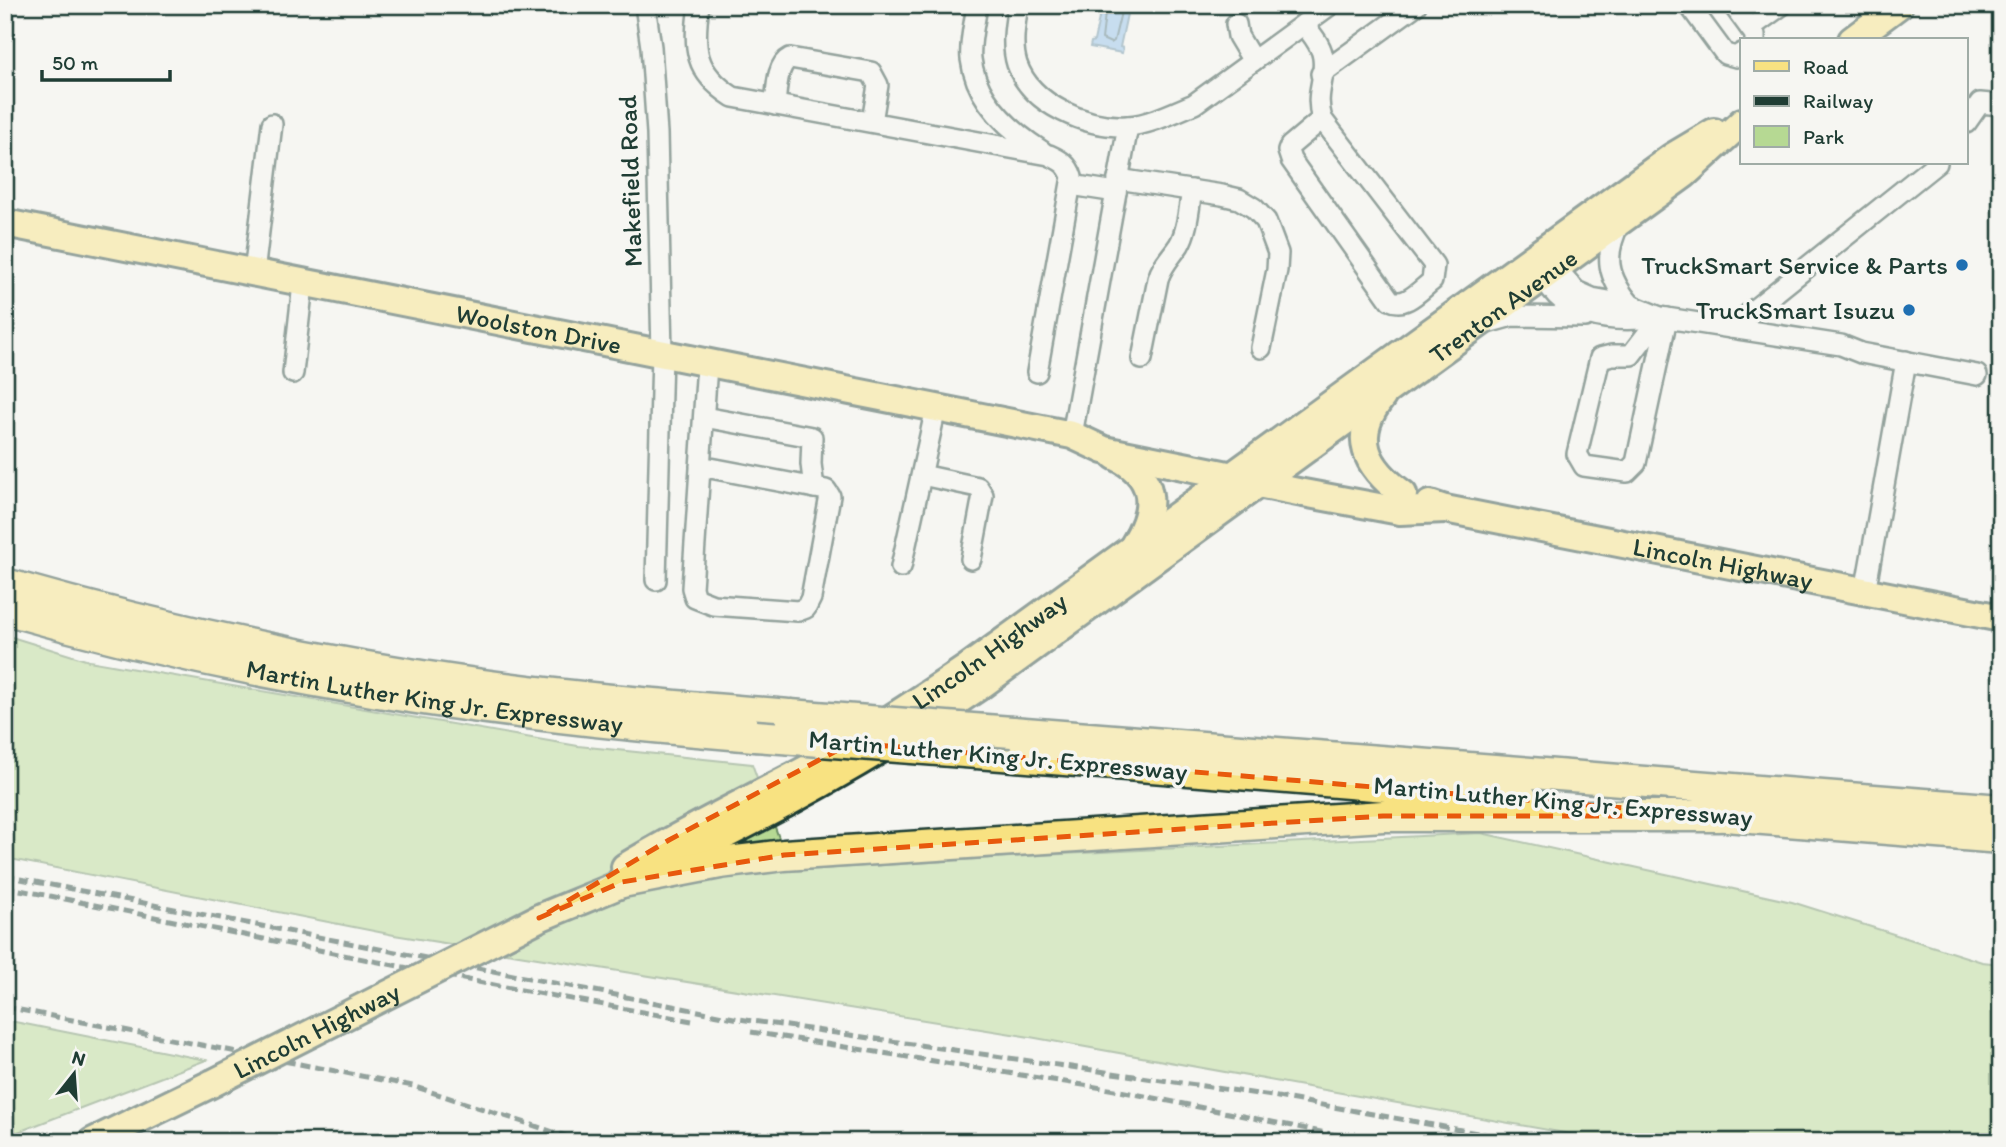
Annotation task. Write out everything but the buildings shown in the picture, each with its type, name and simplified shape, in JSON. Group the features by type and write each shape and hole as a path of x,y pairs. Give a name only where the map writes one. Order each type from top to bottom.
{"highway":[{"name":"Martin Luther King Jr. Expressway","path":"5,584 188,631 408,674 618,701 2001,810"},
{"name":"Martin Luther King Jr. Expressway","path":"5,609 183,655 405,698 628,726 1489,794 1718,816 2001,838"},
{"path":"622,882 719,863 784,855 1384,816 1718,816"}],"main road":[{"path":"1855,38 1899,5"},
{"path":"1255,473 1545,267 1672,157 1740,120"},
{"name":"Trenton Avenue","path":"1255,473 1388,390 1473,328 1545,267 1620,222 1685,174 1740,121"},
{"name":"Woolston Drive","path":"5,223 1072,435 1104,450 1255,473"},
{"path":"1388,390 1370,416 1365,431 1367,458 1376,471 1403,494"},
{"name":"Woolston Drive","path":"1072,435 1108,433 1255,473"},
{"path":"1104,450 1136,468 1149,492 1147,521 1131,549"},
{"name":"Lincoln Highway","path":"1255,473 1400,512 1446,509"},
{"name":"Lincoln Highway","path":"92,1142 539,918 678,859 773,811 874,755 980,686 1255,473"},
{"name":"Lincoln Highway","path":"539,918 669,840 863,737 967,668 1131,549 1255,473 1403,494 1446,509 2001,618"}],"street":[{"name":"Makefield Road","path":"645,5 657,132 662,355 656,580"},
{"path":"699,5 695,37 698,54 710,78 733,97 1049,155"},
{"path":"977,5 971,47 976,78 997,115 1029,142 1062,161 1072,177 1037,372"},
{"path":"1018,5 1013,39 1017,64 1037,93 1061,113 1128,126 1170,115 1194,104 1330,5"},
{"path":"1321,74 1416,5"},
{"path":"1689,5 1725,54 1736,57 1740,54"},
{"path":"1733,5 1752,34 1782,5"},
{"path":"1236,24 1238,37 1253,61"},
{"path":"1304,24 1323,59 1317,105 1322,119 1434,265 1432,281 1404,303 1390,300 1291,160 1288,151 1290,146 1322,119"},
{"path":"775,105 782,67 790,58 871,72 878,85 872,122"},
{"path":"1968,120 1980,103 2001,105"},
{"path":"254,273 272,124"},
{"path":"1072,435 1128,126"},
{"path":"1731,328 1936,164"},
{"path":"1071,185 1192,190 1240,199 1254,208 1266,221 1278,253 1261,348"},
{"path":"1142,359 1160,270 1180,244 1192,190"},
{"path":"1620,222 1611,242 1610,268 1618,290 1631,306"},
{"path":"1545,267 1583,295 1631,306 1663,317 1841,345 1861,353 1977,375"},
{"path":"1545,267 1566,304 1588,314 1628,321 1663,317"},
{"path":"293,373 303,284"},
{"path":"1473,328 1512,316 1608,318"},
{"path":"1663,317 1636,463 1627,472 1584,466 1577,454 1600,358 1631,355 1663,317"},
{"path":"1865,592 1906,361"},
{"path":"700,466 826,490 830,496 811,598 806,608 798,611 713,605 695,598 692,588 700,466 704,417 707,364"},
{"path":"901,567 936,408"},
{"path":"704,417 813,437 811,464 814,488"},
{"path":"922,475 978,487 982,495 971,559"}],"highlighted area":[{"path":"851,743 1718,816 1383,816 784,855 622,882 539,918 669,840"}],"green space":[{"path":"5,635 89,661 578,746 752,764 791,871 1042,855 1481,833 1792,902 1982,962 2001,964 2001,1142 1615,1142 1030,1037 394,935 5,858"},
{"path":"5,1020 206,1060 5,1137"}],"water":[{"path":"1098,5 1140,5 1127,14 1120,47 1123,48 1122,53 1090,47 1094,41 1101,9"}],"railway":[{"path":"5,876 739,1019 1272,1096 1528,1142"},
{"path":"5,887 483,983 692,1021"},
{"path":"5,1007 413,1086 584,1142"},
{"path":"751,1032 1115,1090 1371,1142"}],"place":[{"name":"TruckSmart Service & Parts","path":"1962,265"},
{"name":"TruckSmart Isuzu","path":"1909,310"}]}
